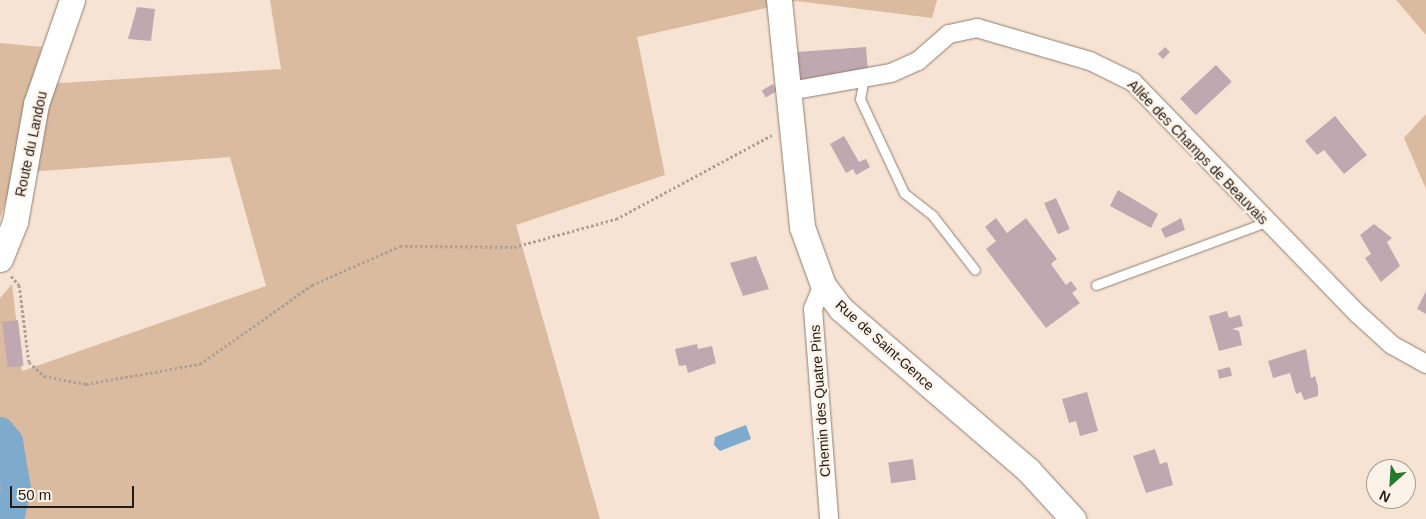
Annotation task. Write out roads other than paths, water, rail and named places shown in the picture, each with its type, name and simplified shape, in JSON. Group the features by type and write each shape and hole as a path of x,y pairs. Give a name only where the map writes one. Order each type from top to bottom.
{"street":[{"name":"Route du Landou","path":"3,265 15,222 36,104 72,0"},
{"name":"Rue de Saint-Gence","path":"779,0 790,91 791,124 802,227 823,285 841,309 1028,470 1074,519"},
{"name":"Allée des Champs de Beauvais","path":"790,91 864,77 918,61 949,34 977,28 1090,61 1133,82 1266,222 1358,314 1392,345 1426,364"},
{"name":"Chemin des Quatre Pins","path":"823,285 813,310 829,519"}],"lane":[{"path":"864,77 860,99 904,193 933,216 975,270"},
{"path":"1096,286 1266,222"}],"water":[{"path":"746,425 751,439 720,451 714,445 715,437"}],"waterway":[{"path":"0,432 8,442 16,489 9,519"}]}
